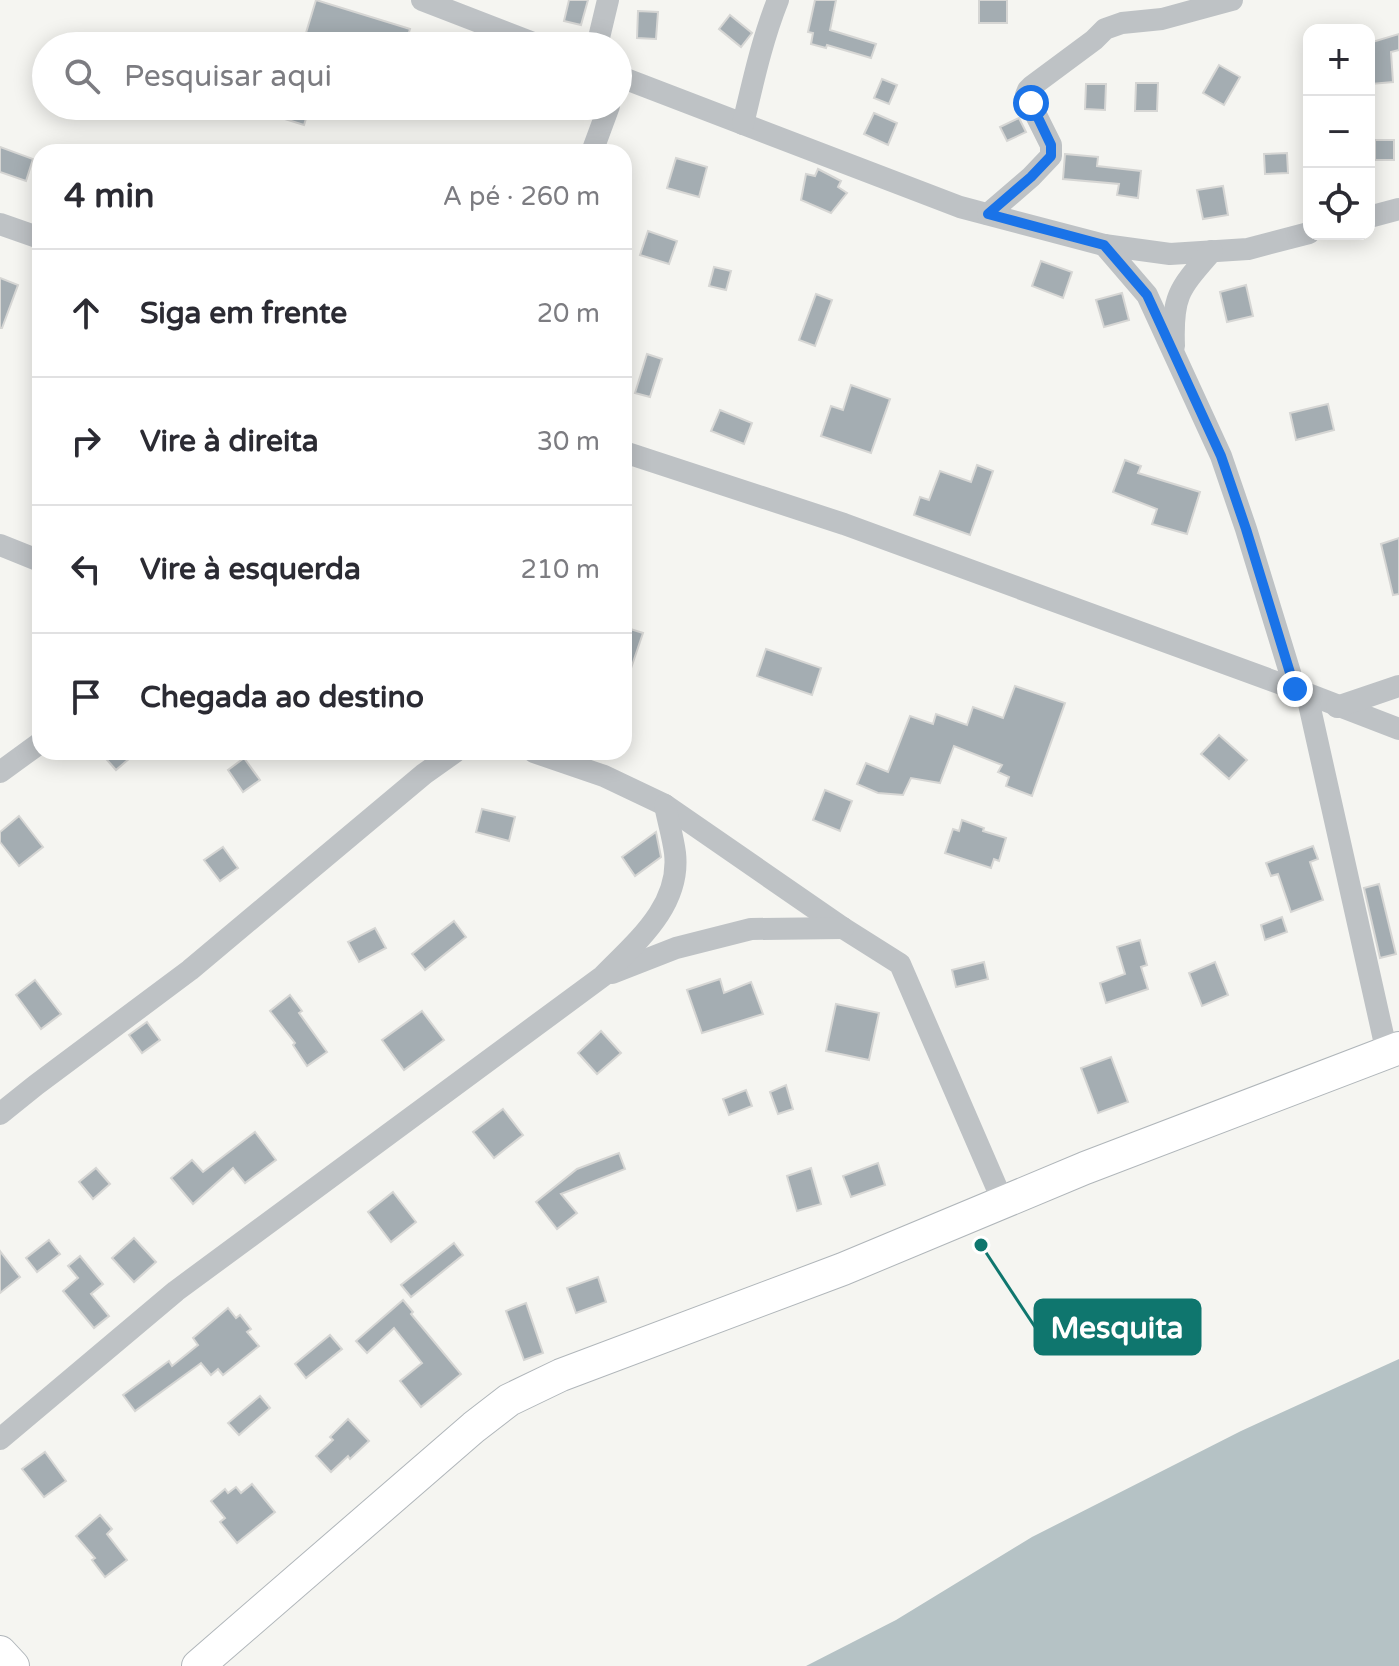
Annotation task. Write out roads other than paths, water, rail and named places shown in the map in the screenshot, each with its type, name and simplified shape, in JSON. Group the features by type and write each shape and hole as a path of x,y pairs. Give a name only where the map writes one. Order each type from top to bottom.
{"street":[{"path":"422,0 505,32"},
{"path":"600,32 608,0"},
{"path":"743,124 769,21 778,0"},
{"path":"988,214 1051,156 1051,145 1026,95 1032,86 1105,29 1122,23 1162,19 1232,0"},
{"path":"632,83 960,207 1104,245 1170,254 1248,249 1303,235"},
{"path":"595,144 604,120"},
{"path":"1375,215 1399,209"},
{"path":"0,224 32,235"},
{"path":"198,1666 509,1400 561,1375 843,1269 1085,1168 1393,1050 1301,692 1221,456 1147,295 1104,245"},
{"path":"1174,353 1173,318 1177,296 1212,251"},
{"path":"632,455 844,524 1399,729"},
{"path":"0,545 32,558"},
{"path":"1337,707 1399,686"},
{"path":"0,772 32,749"},
{"path":"557,760 604,776 665,805 900,964 1003,1202"},
{"path":"0,1114 190,970 423,763"},
{"path":"0,1439 176,1291 603,976 654,924 673,888 675,854 665,805"},
{"path":"603,976 676,948 751,929 843,928"},
{"path":"0,1652 13,1666"}],"place":[{"name":"Mesquita","path":"981,1245"}]}
